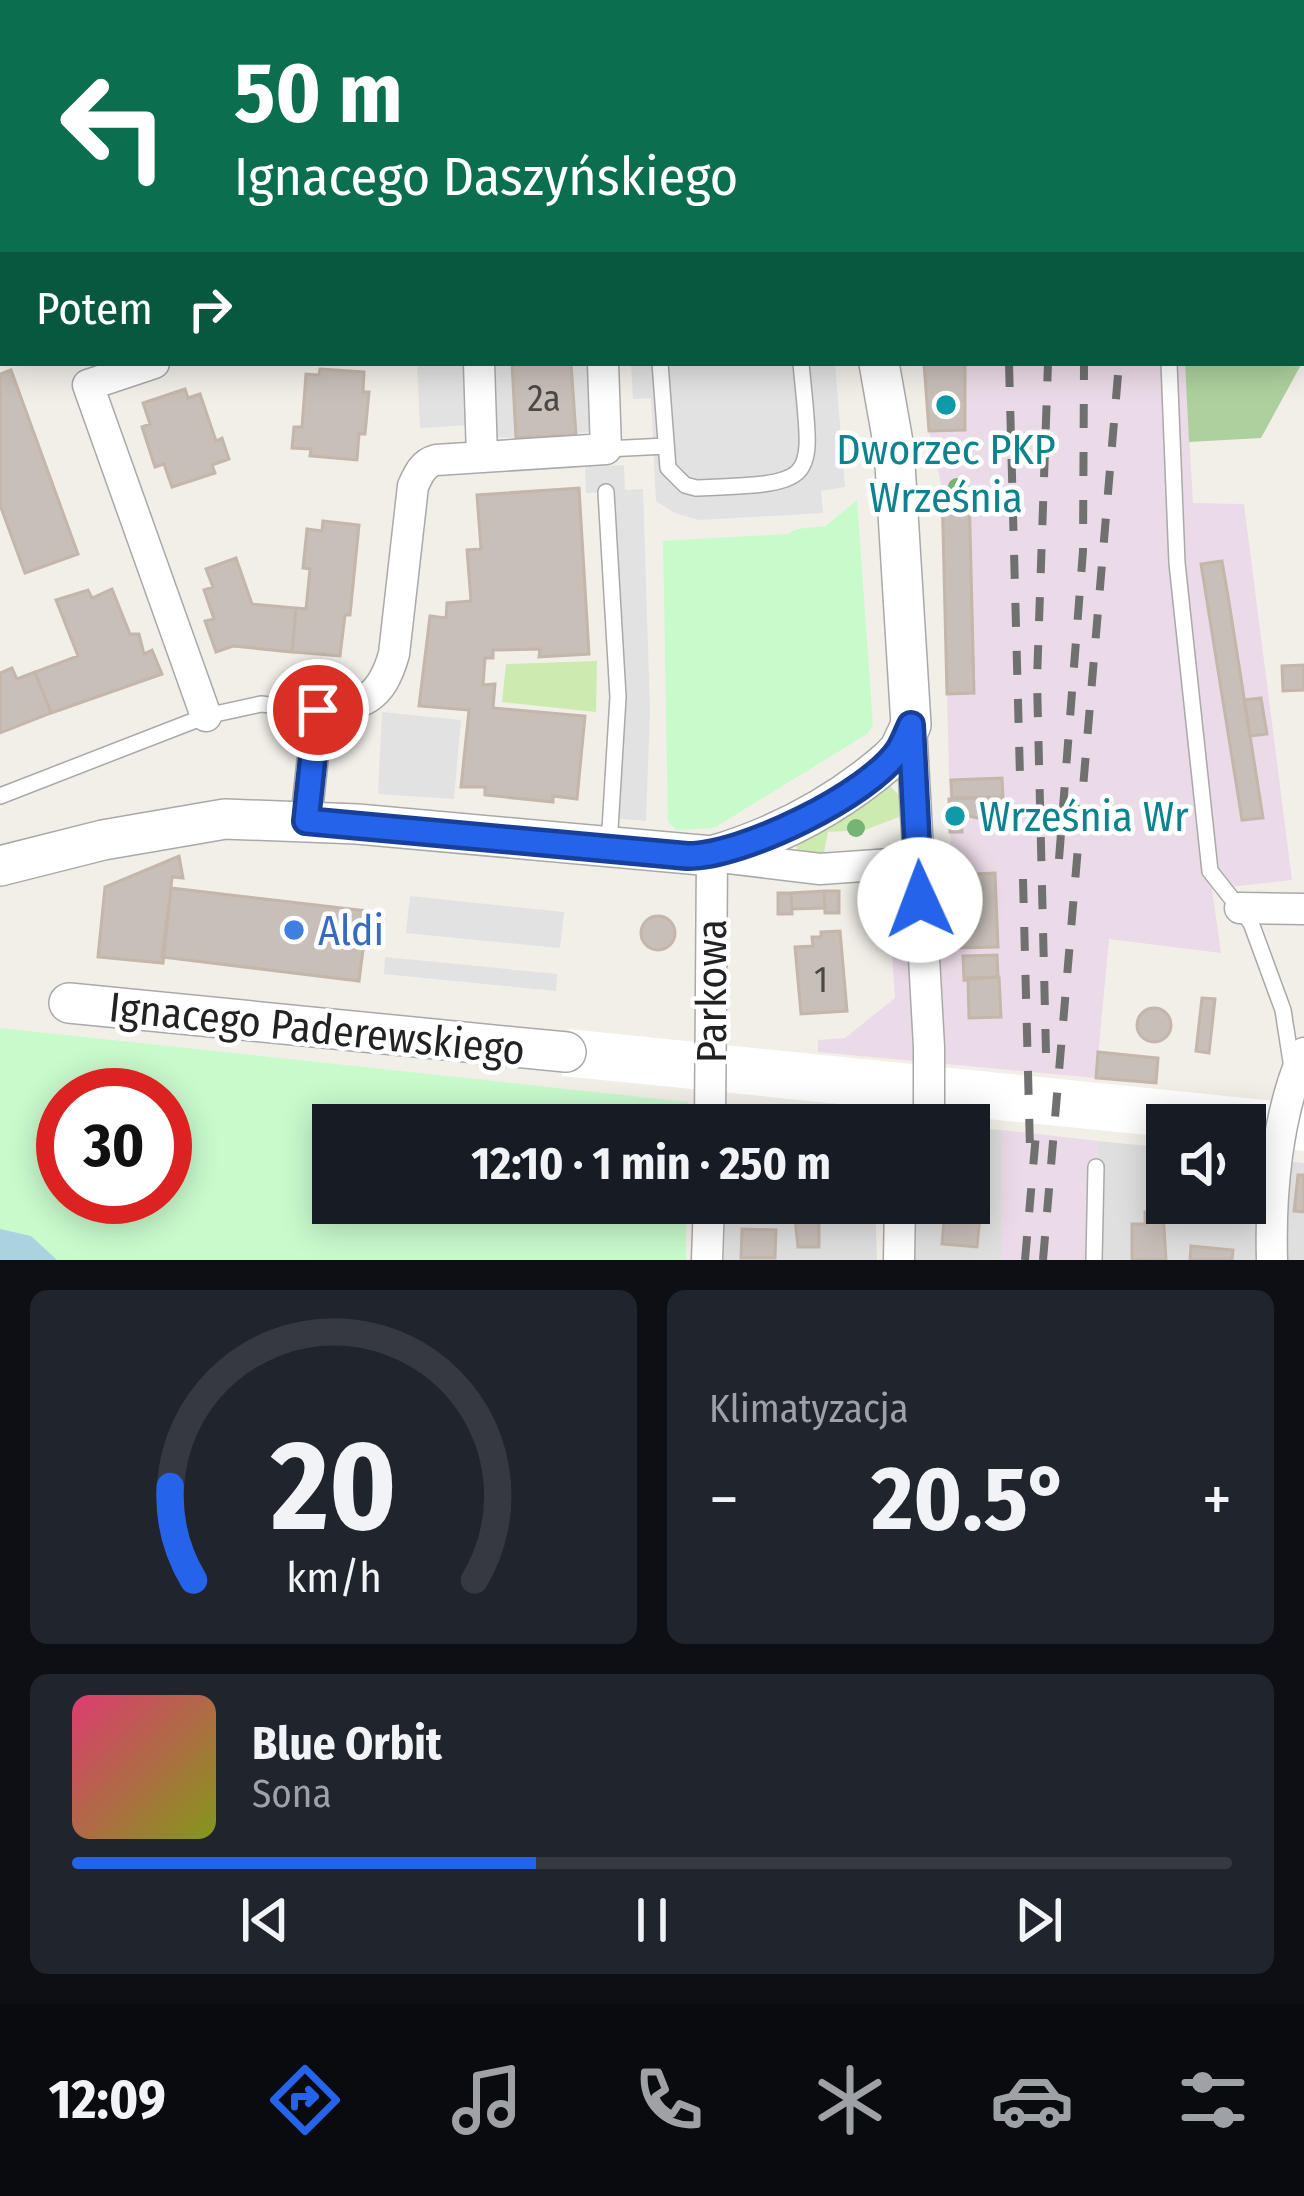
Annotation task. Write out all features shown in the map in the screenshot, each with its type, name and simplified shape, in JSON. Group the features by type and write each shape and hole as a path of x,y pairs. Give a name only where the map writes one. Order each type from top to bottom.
{"street":[{"path":"135,366 84,374 206,716"},
{"path":"478,366 482,457"},
{"path":"306,821 318,710 350,706 376,694 387,679 394,654 412,486 419,473 436,460 606,449 603,366"},
{"path":"880,366 894,448 920,862 929,1104"},
{"path":"712,856 783,830 874,773 899,750 911,725"},
{"path":"0,885 17,862 198,821 306,821 820,869 920,862"},
{"name":"Parkowa","path":"710,1104 712,856"},
{"path":"1240,908 1304,910"},
{"name":"Ignacego Paderewskiego","path":"69,1003 566,1052"},
{"path":"1272,1260 1277,1160 1299,1065"},
{"path":"707,1260 708,1224"},
{"path":"898,1260 899,1224"}],"lane":[{"path":"661,366 668,469 685,485 696,488 769,485 792,479 806,466 801,366"},
{"path":"1168,366 1177,563 1210,871 1252,923 1299,1065"},
{"path":"606,449 666,446"},
{"path":"606,492 618,697 609,849"},
{"path":"0,796 206,716 262,704 318,710"},
{"path":"1094,1260 1096,1167"}],"shaded area":[{"path":"417,366 467,366 470,425 420,428"},
{"path":"493,366 512,366 516,438 495,437"},
{"path":"572,366 595,366 598,432 575,433"},
{"path":"631,366 835,366 845,487 821,491 823,513 699,520 675,513 656,501 651,398 633,399"},
{"path":"924,366 1185,366 1193,503 1244,504 1292,880 1212,889 1221,953 1109,939 1096,1078 818,1052 818,1040 845,1038 895,998 888,901 952,898 942,488 929,431"},
{"path":"624,465 625,490 643,489 650,710 646,821 611,818 618,697 605,492 586,493 585,467"},
{"path":"382,712 461,720 454,799 378,794"},
{"path":"410,896 564,912 560,948 406,933"},
{"path":"385,957 557,974 556,991 384,974"},
{"path":"990,1129 1002,1130 1002,1260 910,1260 910,1224 990,1224"},
{"path":"1002,1130 1098,1141 1097,1260 1002,1260"},
{"path":"1098,1141 1146,1146 1146,1224 1266,1224 1266,1159 1304,1163 1304,1260 1097,1260"},
{"path":"725,1224 876,1224 877,1260 724,1260"}],"green space":[{"path":"1185,366 1300,366 1261,438 1189,442"},
{"path":"857,500 873,725 867,734 714,828 677,830 668,822 663,541 788,534 826,526"},
{"path":"597,661 596,712 502,702 506,664"},
{"path":"890,786 904,800 899,817 865,830 828,832 823,858 797,851 796,842"},
{"path":"0,1028 688,1102 312,1104 312,1224 686,1224 686,1260 0,1260"}],"water":[{"path":"0,1229 31,1236 57,1260 0,1260"}],"pier":[{"path":"569,1029 1304,1104 1304,1151 1266,1147 1266,1104 1146,1104 1146,1135 990,1119 990,1104 840,1104 562,1076"}],"building":[{"path":"512,366 571,366 576,435 516,438"},
{"name":"Dworzec PKP Września","path":"924,366 965,366 965,430 929,431"},
{"path":"320,369 364,372 363,392 369,392 357,460 310,456 311,449 292,448 294,427 302,427 306,374 319,375"},
{"path":"11,370 78,554 25,573 0,505 0,374"},
{"path":"185,389 188,398 200,394 216,441 222,438 229,459 212,465 215,473 172,487 164,464 155,467 142,427 150,424 143,403"},
{"path":"579,488 589,654 539,657 540,649 493,650 493,658 485,658 483,685 495,684 493,708 585,716 577,799 553,796 553,802 485,795 485,787 461,787 469,710 419,706 430,616 446,618 447,603 471,601 467,550 481,549 477,495"},
{"path":"942,488 969,488 974,693 947,694"},
{"path":"323,521 359,525 350,615 345,615 340,656 292,652 296,608 306,609 307,529 322,531"},
{"path":"236,558 252,604 296,608 292,652 233,646 216,652 205,621 214,619 204,590 213,587 206,569"},
{"path":"1222,561 1263,818 1242,820 1201,564"},
{"path":"112,589 130,634 139,634 144,654 152,650 162,674 51,713 35,672 78,656 56,600 88,590 92,598"},
{"path":"1304,665 1304,690 1283,691 1282,666"},
{"path":"12,668 17,679 35,672 51,713 0,733 0,673"},
{"path":"1261,698 1267,734 1250,736 1244,700"},
{"path":"1002,778 1003,797 952,798 951,780"},
{"name":"Września Wr","path":"1003,797 1004,812 982,813 982,819 961,814 962,832 950,832 949,799"},
{"path":"179,856 183,878 172,877 163,963 98,957 105,887"},
{"path":"995,873 998,947 954,948 951,875"},
{"path":"171,888 368,911 359,981 162,957"},
{"path":"824,891 825,908 792,909 791,893"},
{"path":"824,891 839,891 839,913 825,913"},
{"path":"778,893 791,893 792,914 778,914"},
{"path":"658,916 670,921 675,933 670,945 658,950 646,945 641,933 646,921"},
{"path":"840,931 847,1011 801,1014 795,947 813,946 812,937 821,937 821,932"},
{"path":"997,955 998,977 964,980 963,956"},
{"path":"999,977 1001,1017 969,1018 968,978"},
{"path":"1202,998 1215,999 1209,1053 1196,1051"},
{"path":"1154,1008 1166,1013 1171,1025 1166,1037 1154,1042 1142,1037 1137,1025 1142,1013"},
{"path":"1098,1052 1158,1058 1156,1083 1096,1078"},
{"path":"1298,1175 1304,1175 1304,1212 1294,1211"},
{"path":"1145,1212 1146,1224 1164,1224 1166,1260 1132,1260 1132,1224 1145,1224"},
{"path":"796,1224 819,1224 819,1247 798,1247"},
{"path":"944,1224 979,1224 977,1247 942,1244"},
{"path":"742,1229 776,1230 775,1258 741,1258"},
{"path":"1191,1246 1233,1250 1232,1260 1190,1260"}],"railway":[{"path":"1009,366 1020,777"},
{"path":"1046,1053 1037,680 1048,366"},
{"path":"1059,859 1083,551 1084,366"},
{"path":"1043,1260 1119,366"},
{"path":"1023,879 1030,1149"},
{"path":"1025,1260 1036,1134"}],"place":[{"name":"Dworzec PKP Września","path":"946,405"},
{"name":"Września Wr","path":"955,816"},
{"name":"Aldi","path":"294,930"}],"route":[{"path":"318,710 306,821 687,856 712,856 749,845 812,814 889,761 911,725 920,900"}]}
